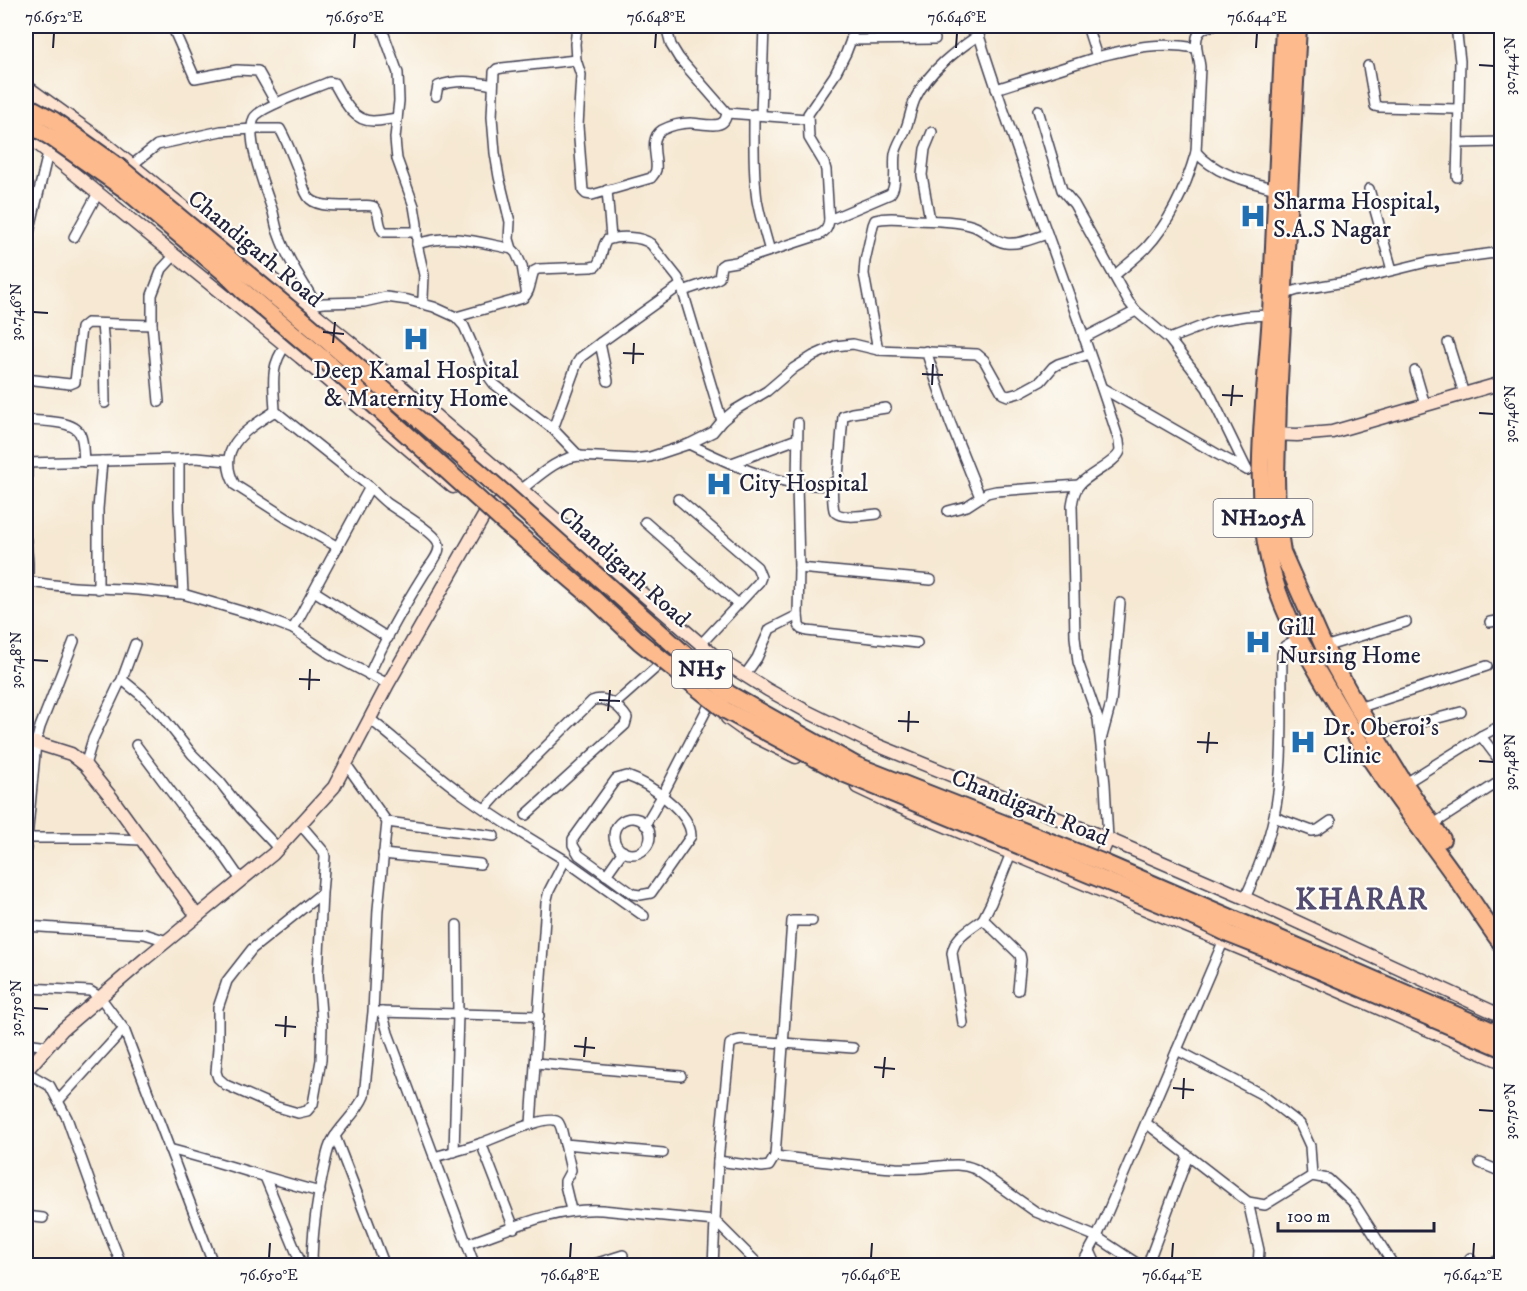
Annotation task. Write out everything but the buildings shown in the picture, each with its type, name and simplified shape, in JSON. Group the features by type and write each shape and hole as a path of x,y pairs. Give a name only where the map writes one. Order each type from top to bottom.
{"highway":[{"name":"NH205A","path":"1270,434 1263,399 1271,315 1284,26"},
{"name":"NH205A","path":"1298,26 1285,294 1270,434 1261,474 1265,532 1274,578 1299,638 1367,754 1432,825 1502,924"},
{"name":"Chandigarh Road","path":"26,105 53,120 120,168 302,319 504,493 729,694 855,765 1104,863 1502,1035"},
{"name":"NH5","path":"26,122 126,190 224,272 640,642 725,710 843,773 1198,919 1231,935 1502,1048"},
{"name":"NH205A","path":"1261,474 1277,519 1282,552 1324,647 1374,735 1399,787 1502,944"}],"main road":[{"path":"26,87 97,137 311,305 717,658 768,690 867,741 1108,839 1245,898 1502,1016"},
{"path":"26,137 34,141 286,345 689,691 748,733 893,804 1502,1062"},
{"path":"1270,434 1306,435 1332,432 1502,383"},
{"path":"26,1072 62,1030 278,848 334,787 388,684 485,514 522,489"},
{"path":"31,742 71,754 85,765 111,797 197,916"},
{"path":"1087,885 1108,839"}],"street":[{"path":"172,26 195,78 237,70 258,71 276,103"},
{"path":"381,26 398,73 399,101 395,138 397,159 414,206 417,244 424,274 423,298 420,304"},
{"path":"577,26 576,60 581,75 578,126 583,191 586,194 592,195 651,178 656,167 654,154 656,136 661,130 689,123 722,123 727,113"},
{"path":"666,26 671,45 679,58 727,113 807,119"},
{"path":"764,26 755,177 762,226 770,251"},
{"path":"554,429 577,363 581,357 600,343 682,288 716,280 724,264 825,232 830,220 826,170 808,138 807,119 811,108 834,76 851,40 854,26"},
{"path":"1087,26 1097,57"},
{"path":"1114,276 1160,231 1180,197 1196,152 1200,67 1196,48 1200,31 1213,26"},
{"path":"1456,26 1460,61 1457,177"},
{"path":"830,220 893,191 895,151 920,91 931,76 977,30 1119,441 1120,450 1116,458 1078,485 1072,505 1075,637 1078,662 1098,719 1106,784 1108,839"},
{"path":"851,40 935,39"},
{"path":"996,89 1140,46 1160,44 1196,48"},
{"path":"526,296 522,266 509,239 510,222 495,153 492,117 494,72 497,69 576,60"},
{"path":"1368,66 1375,106 1457,109"},
{"path":"436,96 438,86 451,81 493,85"},
{"path":"397,118 372,122 359,118 347,105 334,83 329,82 276,103 254,117 253,147 279,236 311,305 350,303 386,297 434,307 456,317 464,326 483,369 494,384 554,429 579,456"},
{"path":"1038,110 1062,190 1074,204 1128,301 1136,311 1169,339 1207,388 1261,474"},
{"path":"132,165 157,145 221,131 280,129 304,190 310,199 338,206 370,205 375,207 380,229 384,232 417,232"},
{"path":"930,220 922,167 932,132"},
{"path":"1458,143 1502,142"},
{"path":"1196,152 1204,161 1222,172 1276,189"},
{"path":"26,245 48,153"},
{"path":"1369,189 1392,270"},
{"path":"608,190 611,238"},
{"path":"74,237 98,193"},
{"path":"870,203 875,220 864,274 878,350"},
{"path":"875,220 890,218 930,220 973,226 991,238 1008,244 1047,234"},
{"path":"417,244 449,238 512,249"},
{"path":"456,317 526,296 534,271 538,269 596,266 604,244 611,238 642,239 651,244 674,273 682,288 722,421"},
{"path":"1285,294 1447,259 1502,252"},
{"path":"159,402 152,325 152,295 162,269 175,255"},
{"path":"1084,338 1136,311"},
{"path":"1169,339 1215,321 1271,315"},
{"path":"26,378 70,384 75,382 81,328 87,323 152,325"},
{"path":"102,324 105,403"},
{"path":"600,343 608,381"},
{"path":"1448,343 1464,394"},
{"path":"522,489 564,458 579,456 634,459 650,457 688,444 713,432 742,404 767,391 794,368 835,346 845,344 878,350 972,353 980,356 1003,394 1008,396 1019,393 1041,381 1058,364 1089,354"},
{"path":"286,345 278,355 273,375 275,411 386,502 438,541 439,548 435,557 378,654 369,675"},
{"path":"926,351 950,422 980,497"},
{"path":"1415,371 1425,405"},
{"path":"1102,388 1217,454 1261,474"},
{"path":"688,444 722,460 779,480 828,486 836,482 839,473 843,416 886,408"},
{"path":"275,411 249,428 230,450 228,460 230,476 235,484 288,519 338,547"},
{"path":"26,420 76,428 81,434 84,462"},
{"path":"798,423 798,615 801,629 807,632 917,643"},
{"path":"732,463 798,439"},
{"path":"26,502 26,463 196,458 228,460"},
{"path":"179,459 183,594"},
{"path":"98,589 98,509 102,461"},
{"path":"832,484 836,514 840,516 877,514"},
{"path":"948,511 967,506 996,490 1078,485"},
{"path":"293,629 370,487"},
{"path":"678,499 757,567 761,577 759,582 701,645"},
{"path":"645,522 738,604"},
{"path":"26,540 27,581 55,586 183,594 293,629 330,654 388,684"},
{"path":"799,568 931,580"},
{"path":"314,591 388,638"},
{"path":"1101,742 1111,703 1120,603"},
{"path":"745,675 757,658 770,629 798,615"},
{"path":"1490,622 1502,620"},
{"path":"1324,647 1406,622"},
{"path":"1245,898 1260,863 1274,816 1280,767 1281,654 1285,646 1299,638"},
{"path":"26,849 31,742 40,727 74,641"},
{"path":"85,765 93,739 121,682 135,644"},
{"path":"615,704 659,665"},
{"path":"1358,708 1487,666"},
{"path":"121,682 125,682 141,695 161,715 172,732 278,848"},
{"path":"485,809 592,701 602,699 615,704 627,718 625,725 526,815"},
{"path":"645,825 709,705"},
{"path":"1374,735 1461,712"},
{"path":"370,718 437,774 508,826 565,860 644,916"},
{"path":"1399,787 1502,725"},
{"path":"1481,736 1502,764"},
{"path":"136,745 190,817 216,844 241,880"},
{"path":"312,1266 312,1246 330,1144 364,1096 377,1012 378,909 387,822 346,764"},
{"path":"627,776 634,778 662,796 685,818 691,829 691,836 651,893 633,894 579,855 573,839 616,779 627,776"},
{"path":"1432,825 1502,780"},
{"path":"1274,816 1312,831 1318,830 1331,821"},
{"path":"630,818 637,819 645,825 650,837 645,848 635,854 630,854 616,844 614,839 616,828 620,823 630,818"},
{"path":"387,822 494,836"},
{"path":"300,824 324,852 325,857 318,975 322,1026 321,1060 313,1104 307,1111 298,1113 274,1106 226,1085 218,1078 216,1072 218,1008 227,981 252,949 322,893"},
{"path":"27,833 141,840"},
{"path":"606,875 623,851"},
{"path":"963,1023 952,953 953,946 958,939 983,919 1011,853"},
{"path":"383,854 480,864"},
{"path":"531,1124 546,903 549,891 565,860"},
{"path":"983,919 1020,955 1018,990"},
{"path":"718,1161 762,1167 769,1166 775,1156 792,921 812,921"},
{"path":"454,1152 458,1014 457,925"},
{"path":"26,926 145,934 166,941"},
{"path":"1081,1266 1097,1237 1223,942"},
{"path":"26,988 90,991 100,997 124,1029 214,1266"},
{"path":"377,1012 539,1016"},
{"path":"377,1012 392,1044 475,1266"},
{"path":"58,1101 124,1029"},
{"path":"713,1266 718,1161 730,1044 741,1040 853,1048"},
{"path":"26,1043 48,1046"},
{"path":"1177,1050 1261,1094 1300,1124 1310,1146 1312,1176"},
{"path":"536,1063 681,1076"},
{"path":"26,1072 50,1086 67,1118 122,1266"},
{"path":"434,1157 481,1143 531,1124 556,1120 559,1123 571,1170 565,1181 571,1210"},
{"path":"1146,1124 1248,1202 1265,1205 1312,1176 1328,1179 1354,1203 1394,1266"},
{"path":"335,1136 385,1266"},
{"path":"481,1143 514,1228"},
{"path":"564,1144 663,1153"},
{"path":"169,1149 320,1192"},
{"path":"775,1156 851,1166 897,1168 968,1166 1036,1212 1097,1237 1141,1266"},
{"path":"1147,1266 1188,1156"},
{"path":"1480,1163 1502,1170"},
{"path":"265,1177 302,1266"},
{"path":"1248,1202 1259,1250 1258,1266"},
{"path":"467,1244 554,1214 571,1210 602,1210 715,1221 760,1266"},
{"path":"26,1216 43,1218"},
{"path":"1090,1251 1097,1266"},
{"path":"588,1266 623,1255"},
{"path":"1487,1266 1502,1258"}],"place":[{"name":"Sharma Hospital, S.A.S Nagar","path":"1253,216"},
{"name":"Deep Kamal Hospital & Maternity Home","path":"416,339"},
{"name":"City Hospital","path":"719,484"},
{"name":"Gill Nursing Home","path":"1258,642"},
{"name":"Dr. Oberoi's Clinic","path":"1303,742"}],"district":[{"name":"KHARAR","path":"1362,900"}]}
